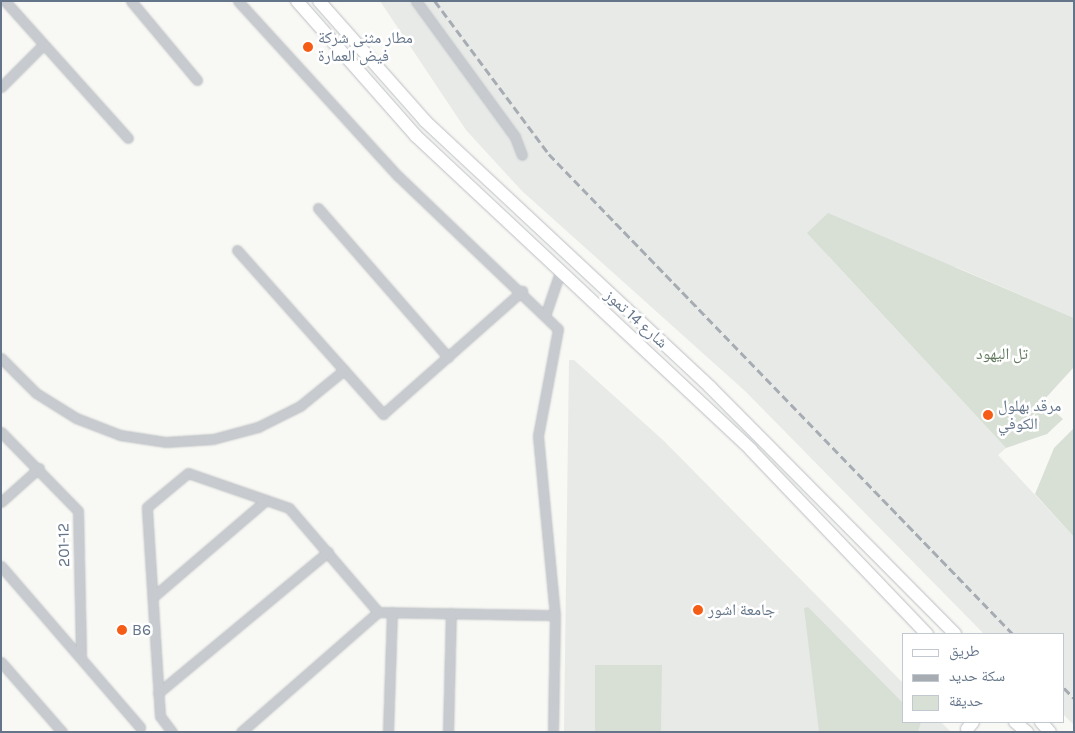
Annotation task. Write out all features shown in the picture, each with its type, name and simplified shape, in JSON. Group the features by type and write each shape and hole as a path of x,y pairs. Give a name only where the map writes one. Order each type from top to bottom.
{"main road":[{"name":"شارع 14 تموز","path":"297,1 416,136 751,450 926,633"},
{"name":"شارع 14 تموز","path":"320,1 425,121 710,387 954,633"},
{"path":"1016,723 1027,732"}],"street":[{"path":"5,1 128,138"},
{"path":"130,1 197,80"},
{"path":"238,1 411,189 546,313 558,329 538,445 555,615 553,732"},
{"path":"416,1 515,137 522,155"},
{"path":"1,87 43,45"},
{"path":"318,208 448,357"},
{"path":"237,250 383,414 522,291"},
{"path":"546,313 560,272"},
{"path":"1,358 36,393 76,418 120,435 166,442 213,439 258,427 300,406 344,370"},
{"name":"201-12","path":"1,432 39,468 78,511 80,658"},
{"path":"1,502 39,468"},
{"path":"172,732 160,716 147,507 188,473 289,508 378,612"},
{"path":"153,597 266,500"},
{"path":"158,693 328,552"},
{"path":"1,566 140,727"},
{"path":"241,732 378,612 555,615"},
{"path":"388,732 392,612"},
{"path":"448,732 451,613"},
{"path":"1,662 62,732"}],"shaded area":[{"path":"380,1 1074,1 1074,318 956,267 829,257 1006,448 998,455 1074,537 1074,725 1065,716 1065,633 983,633 745,391 522,191 466,130"},
{"name":"جامعة اشور","path":"569,360 574,360 664,441 902,682 902,723 942,723 951,732 564,732"}],"green space":[{"name":"تل اليهود","path":"828,213 1074,318 1074,367 1043,401 1063,419 1047,434 1006,448 807,233"},
{"path":"1074,428 1074,537 1035,494 1054,448"},
{"path":"808,607 902,702 902,723 921,723 918,732 819,732 804,608"},
{"path":"595,665 662,665 661,732 595,732"}],"railway":[{"path":"435,1 549,154 1012,633"},
{"path":"1065,689 1074,698"}],"place":[{"name":"مطار مثنى شركة فيض العمارة","path":"308,47"},
{"name":"مرقد بهلول الكوفي","path":"988,415"},
{"name":"جامعة اشور","path":"698,610"},
{"name":"B6","path":"122,630"}]}
